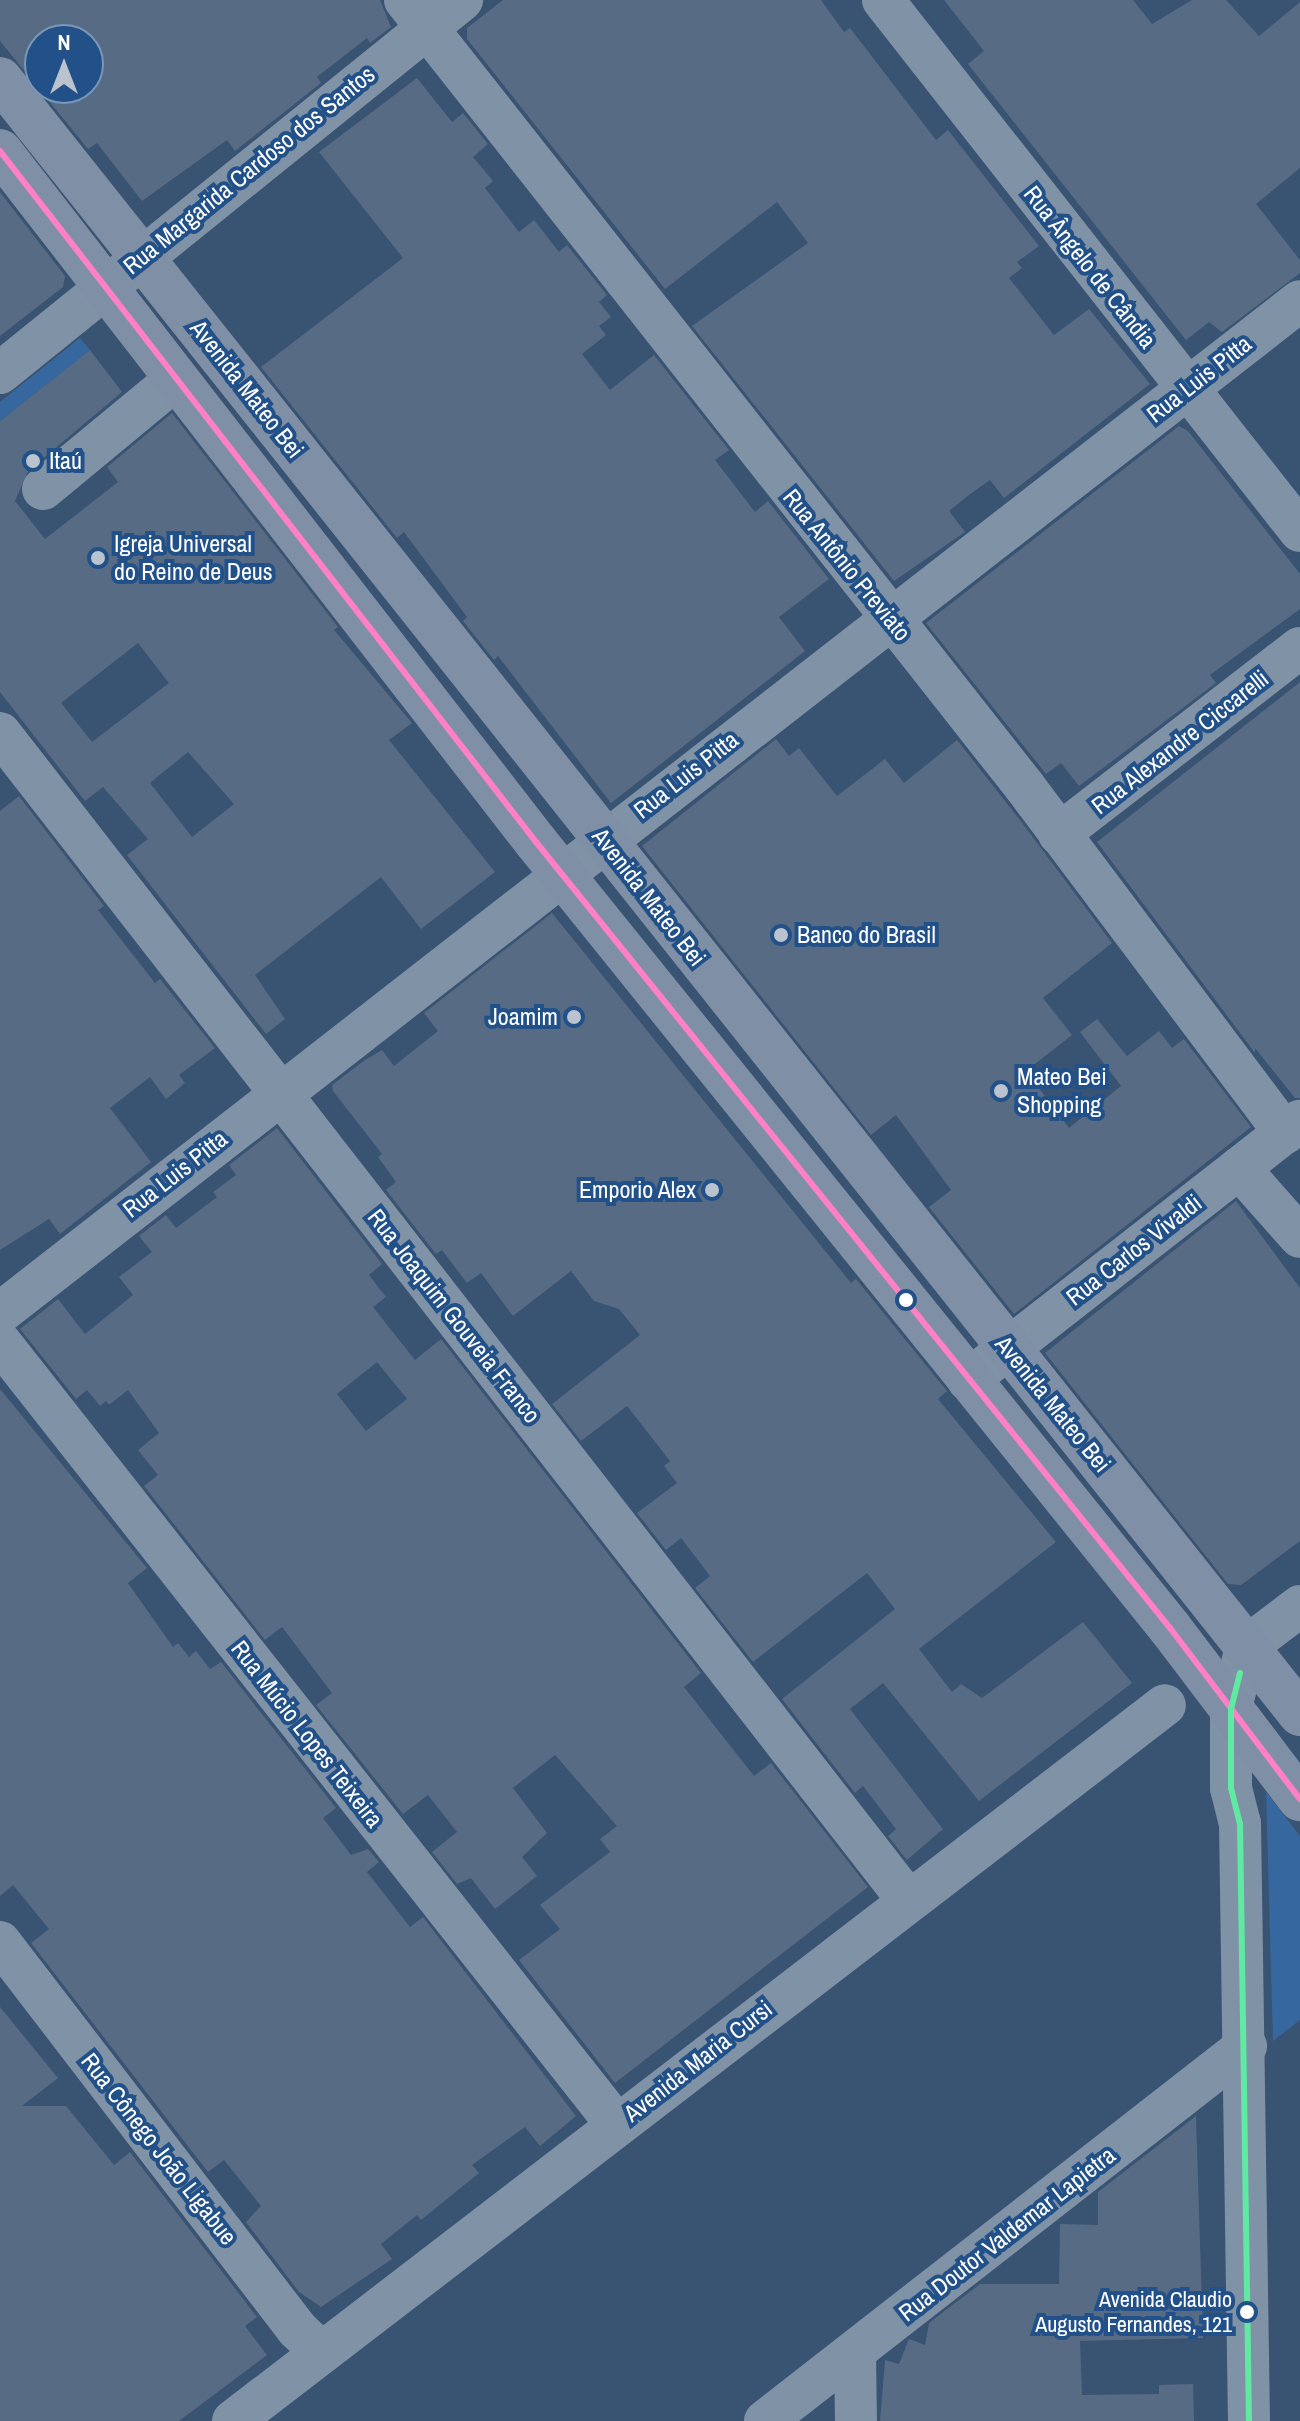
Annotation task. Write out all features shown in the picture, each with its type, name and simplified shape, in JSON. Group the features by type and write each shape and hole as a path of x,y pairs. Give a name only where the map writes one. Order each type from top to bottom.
{"main road":[{"name":"Avenida Mateo Bei","path":"0,79 1300,1714"},
{"name":"Avenida Mateo Bei","path":"0,151 561,872 1300,1799"}],"street":[{"name":"Rua Margarida Cardoso dos Santos","path":"0,373 141,256 416,14 462,0"},
{"name":"Rua Ângelo de Cândia","path":"883,0 1185,390 1300,531"},
{"name":"Rua Antônio Previato","path":"416,14 1292,1127"},
{"name":"Rua Luis Pitta","path":"0,1313 279,1091 1300,301"},
{"path":"43,489 177,378"},
{"name":"Rua Alexandre Ciccarelli","path":"1059,834 1300,648"},
{"name":"Rua Joaquim Gouveia Franco","path":"0,733 907,1899"},
{"name":"Rua Carlos Vivaldi","path":"968,1380 1292,1127"},
{"path":"1239,1168 1300,1237"},
{"name":"Rua Múcio Lopes Teixeira","path":"0,1342 616,2124"},
{"path":"1249,2421 1246,2046 1240,1823 1231,1788 1242,1723 1246,1647 1300,1606"},
{"name":"Avenida Maria Cursi","path":"233,2421 907,1899 1165,1705"},
{"name":"Rua Cônego João Ligabue","path":"0,1942 297,2329 321,2352"},
{"name":"Rua Doutor Valdemar Lapietra","path":"765,2421 1246,2046"},
{"path":"855,2352 856,2421"}],"shaded area":[{"path":"80,338 90,350 0,421 0,402"},
{"path":"1266,1792 1300,1836 1300,2020 1273,2041"}],"building":[{"path":"0,0 380,0 391,27 370,43 367,38 317,77 321,83 235,151 227,140 142,201 97,143 88,149 51,104 104,104 104,24 24,24 24,70 0,41"},
{"path":"503,0 821,0 844,32 850,28 936,140 948,130 1039,246 1017,262 1022,268 1009,278 1054,335 1089,309 1150,384 1004,498 990,480 969,495 949,511 965,532 894,581 692,326 808,243 777,202 665,289 467,39 467,28"},
{"path":"944,0 1133,0 1152,24 1192,0 1226,0 1259,36 1300,2 1300,168 1256,204 1300,260 1300,273 1222,332 1209,322 1186,340 968,64 984,51"},
{"path":"417,78 452,122 463,113 488,144 473,157 493,181 485,188 519,232 534,220 559,252 567,245 607,295 599,302 611,317 599,326 606,335 582,354 610,390 654,355 729,450 715,460 755,512 768,501 829,579 779,617 805,651 611,803 498,656 494,660 463,621 467,617 404,532 397,538 261,367 403,258 319,152"},
{"path":"0,192 65,276 63,287 0,336"},
{"path":"90,350 122,392 28,471 15,501 45,539 118,482 107,467 172,413 338,627 334,630 412,723 389,740 495,872 421,929 381,877 255,975 285,1019 266,1034 127,855 148,839 103,787 85,801 0,692 0,421","holes":["138,643 169,683 92,742 61,703","188,752 234,804 192,837 150,783"]},
{"path":"1179,426 1188,431 1300,574 1300,609 1210,675 1216,683 1079,786 1061,763 1046,774 926,623"},
{"path":"1300,682 1300,1098 1295,1098 1255,1048 1255,1053 1097,842"},
{"path":"776,739 789,756 799,748 837,796 885,759 904,783 957,740 1020,820 1112,943 1043,998 1072,1035 1026,1071 1069,1128 1121,1086 1080,1032 1097,1019 1127,1056 1159,1031 1172,1048 1184,1039 1251,1127 1014,1314 929,1207 951,1190 896,1115 871,1135 642,846"},
{"path":"19,796 104,906 98,910 155,983 160,979 215,1048 179,1075 185,1083 166,1099 150,1077 110,1108 151,1162 60,1234 49,1219 0,1250 0,811"},
{"path":"552,913 851,1283 856,1279 947,1391 938,1399 1056,1542 919,1649 952,1692 961,1684 982,1698 1083,1622 1132,1683 979,1801 883,1683 850,1709 943,1829 907,1860 888,1836 896,1829 863,1786 855,1793 782,1699 895,1609 867,1573 753,1662 695,1588 710,1576 681,1538 666,1550 637,1513 677,1483 664,1466 670,1461 627,1406 581,1441 552,1404 640,1335 619,1309 594,1301 571,1271 513,1316 481,1273 467,1283 442,1250 436,1254 386,1190 396,1182 378,1157 382,1154 333,1091 332,1085 382,1050 394,1066 438,1031 424,1013"},
{"path":"277,1128 382,1264 369,1275 386,1297 373,1307 415,1360 441,1339 701,1673 684,1687 754,1776 771,1763 868,1887 615,2083 519,1960 560,1929 540,1905 610,1852 600,1839 617,1826 555,1755 513,1788 547,1833 522,1857 537,1876 495,1909 471,1878 457,1884 432,1852 457,1832 428,1795 403,1814 316,1705 332,1693 282,1627 265,1640 144,1486 158,1475 138,1450 159,1433 128,1390 109,1405 106,1401 100,1406 87,1390 76,1399 20,1329 58,1299 85,1334 133,1295 119,1277 152,1252 139,1236 166,1215 176,1228 217,1197 213,1192 236,1175 229,1165","holes":["377,1362 407,1399 366,1431 337,1394"]},
{"path":"1236,1201 1300,1288 1300,1541 1241,1585 1228,1584 1045,1353"},
{"path":"0,1389 147,1568 128,1583 173,1647 178,1643 189,1657 196,1651 210,1669 221,1662 336,1808 323,1818 351,1855 368,1849 379,1862 367,1872 410,1927 423,1917 576,2116 540,2146 525,2127 472,2165 479,2173 421,2220 417,2215 381,2244 392,2259 321,2307 299,2292 246,2222 261,2206 224,2160 208,2172 31,1943 49,1929 13,1885 0,1896"},
{"path":"0,2007 58,2078 22,2106 66,2106 114,2165 130,2152 257,2317 245,2326 267,2355 179,2421 0,2421"},
{"path":"1196,2116 1203,2338 1080,2341 1082,2395 1159,2394 1159,2385 1193,2384 1194,2421 880,2421 885,2360 899,2364 909,2339 925,2345 929,2323 980,2284 1059,2284 1060,2224 1098,2225 1098,2192"}],"transit line":[{"path":"0,151 536,842 1170,1628 1300,1799"},
{"path":"1240,1673 1231,1708 1231,1788 1240,1823 1249,2421"}],"place":[{"name":"Itaú","path":"33,461"},
{"name":"Igreja Universal do Reino de Deus","path":"98,558"},
{"name":"Banco do Brasil","path":"781,935"},
{"name":"Joamim","path":"574,1017"},
{"name":"Mateo Bei Shopping","path":"1001,1091"},
{"name":"Emporio Alex","path":"712,1190"},
{"name":"Avenida Claudio Augusto Fernandes, 121","path":"1247,2312"}]}
